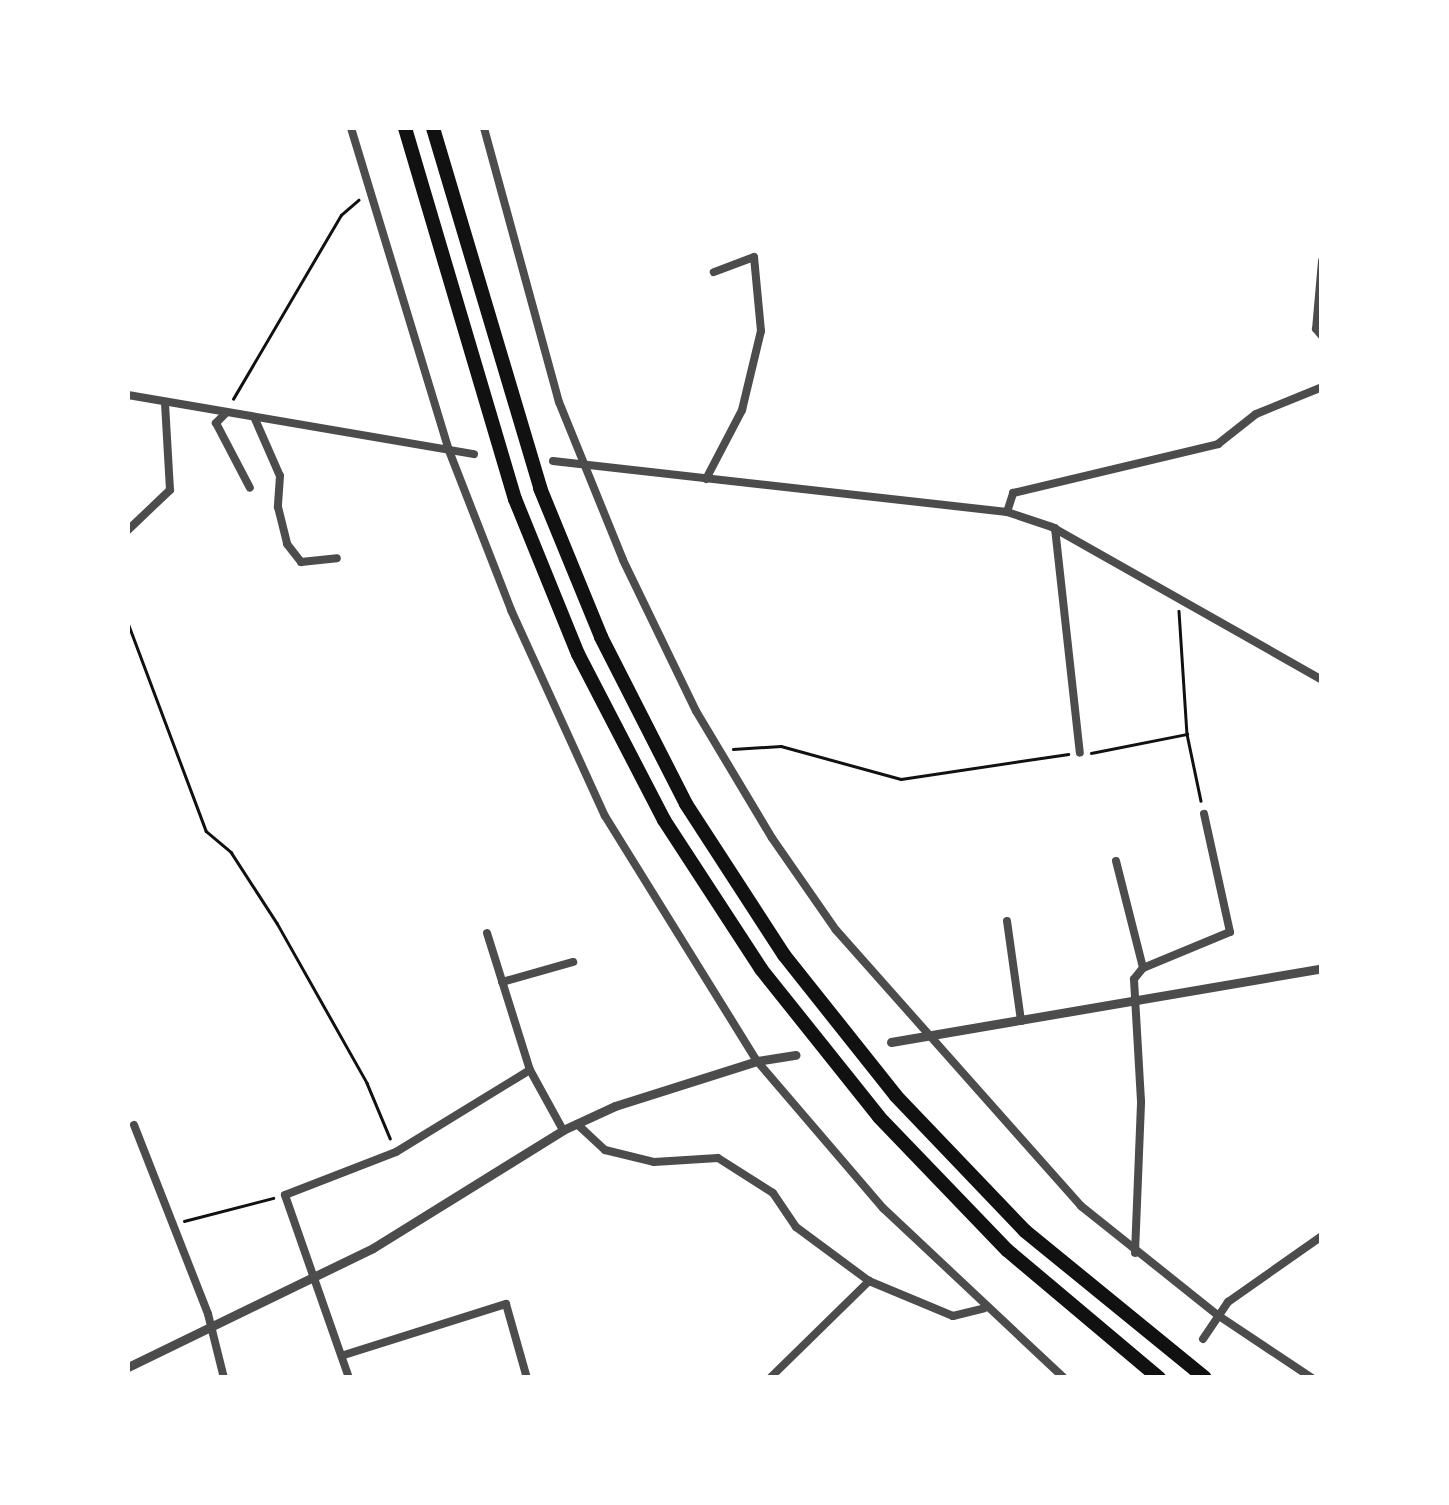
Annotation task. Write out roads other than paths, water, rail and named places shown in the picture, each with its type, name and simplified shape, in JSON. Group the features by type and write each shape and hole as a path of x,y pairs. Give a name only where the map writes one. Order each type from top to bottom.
{"highway":[{"path":"405,128 515,499 578,654 664,820 762,970 879,1117 1007,1250 1158,1378"},
{"path":"433,128 540,488 601,637 705,834 840,1030 955,1161 1068,1269 1204,1378"}],"street":[{"path":"352,128 448,448 511,610 605,816 757,1061 883,1208 984,1308 1064,1378"},
{"path":"484,128 559,402 651,626 719,752 836,930 1013,1137 1135,1254 1312,1378"},
{"path":"706,479 742,410 761,331 754,257 714,272"},
{"path":"1322,260 1316,329 1322,336"},
{"path":"1006,512 1013,493 1218,444 1256,414 1322,388"},
{"path":"128,395 474,454"},
{"path":"128,530 170,490 165,403"},
{"path":"224,414 216,422 250,488"},
{"path":"254,419 280,476 278,507 286,544 301,562 337,558"},
{"path":"553,461 1006,512 1055,528 1322,680"},
{"path":"1055,528 1080,753"},
{"path":"1143,968 1230,932 1204,814"},
{"path":"1116,861 1143,968 1132,1004 1141,1101 1135,1254"},
{"path":"1007,922 1022,1022"},
{"path":"487,933 530,1070 563,1130"},
{"path":"502,982 572,962"},
{"path":"891,1042 1132,1004 1322,968"},
{"path":"128,1367 316,1279 563,1130 757,1061 796,1055"},
{"path":"349,1378 344,1354 284,1195 396,1152 530,1070"},
{"path":"576,1124 605,1150 654,1162 718,1158 774,1193 796,1227 868,1281 953,1316 984,1308"},
{"path":"134,1125 211,1327 224,1378"},
{"path":"1203,1338 1245,1288 1322,1236"},
{"path":"770,1378 868,1281"},
{"path":"344,1354 506,1304 527,1378"}]}
